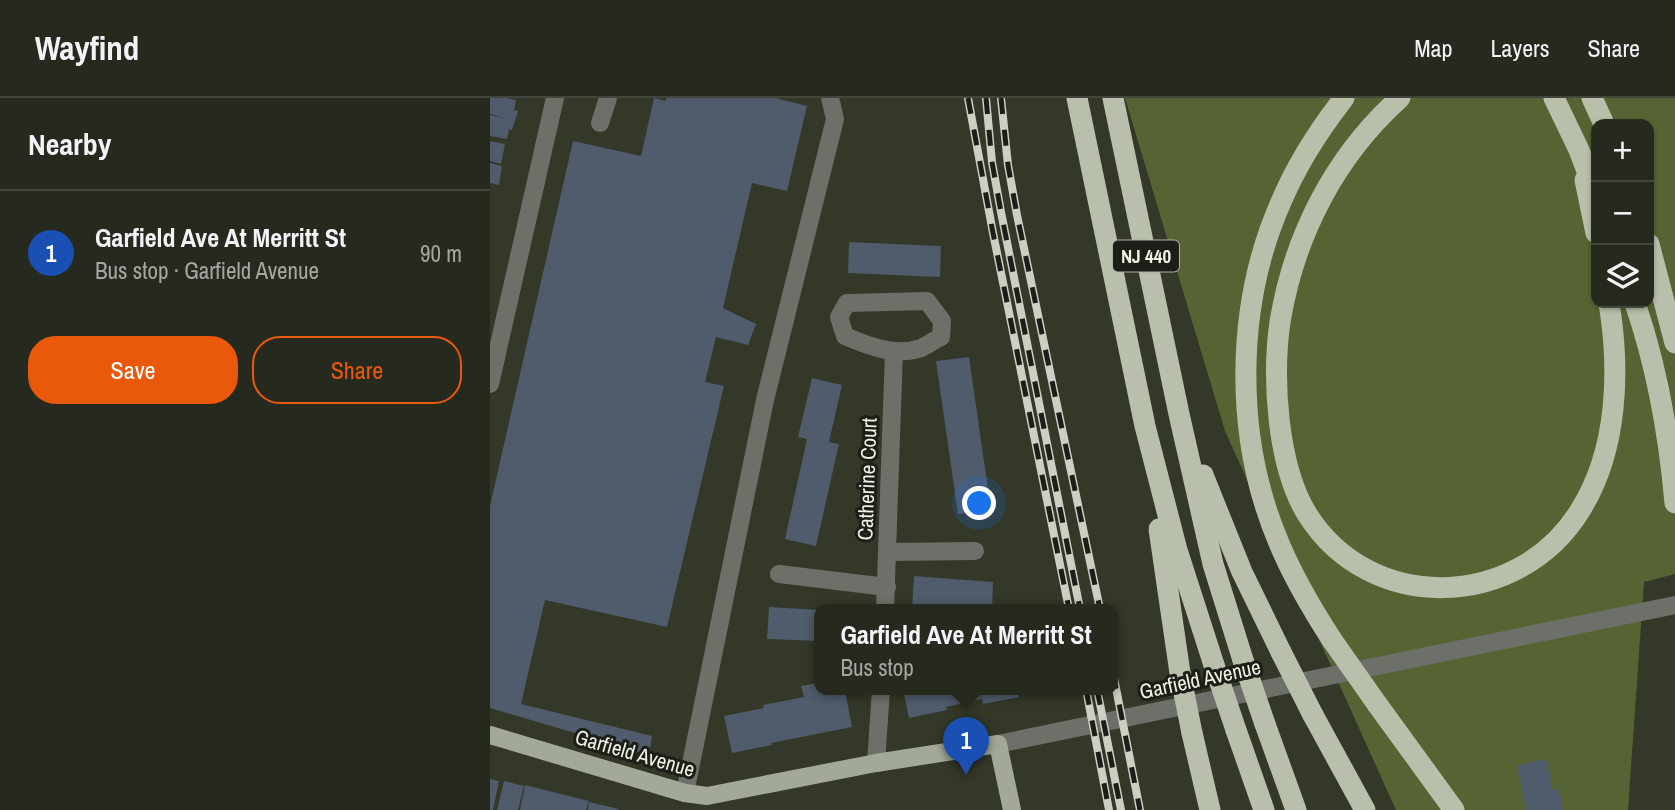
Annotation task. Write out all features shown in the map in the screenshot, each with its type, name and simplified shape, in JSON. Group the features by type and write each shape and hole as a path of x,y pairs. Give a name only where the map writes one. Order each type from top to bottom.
{"highway":[{"name":"NJ 440","path":"1113,98 1213,564 1243,660 1296,810"},
{"path":"1344,98 1323,125 1280,202 1258,271 1247,339 1246,384 1255,464 1278,541 1312,609 1454,810"},
{"path":"1401,98 1364,134 1337,171 1310,219 1290,275 1278,335 1278,400 1291,478 1307,514 1334,546 1368,570 1387,579 1433,588 1456,588 1498,579 1519,570 1554,544 1575,518 1593,487 1609,435 1614,380 1610,308"},
{"path":"1554,98 1591,182"},
{"path":"1592,98 1602,119"},
{"name":"NJ 440","path":"1079,106 1146,426 1177,550 1264,810"},
{"path":"1579,150 1591,209"},
{"path":"1649,245 1675,343"},
{"path":"1637,308 1664,412 1675,503"},
{"path":"1179,414 1242,572 1313,715 1365,810"},
{"path":"1146,426 1180,673 1210,810"}],"main road":[{"name":"Garfield Avenue","path":"490,735 685,793 707,796 876,763 998,744"},
{"path":"998,744 1012,810"}],"street":[{"path":"490,384 555,98"},
{"path":"600,123 608,98"},
{"path":"685,793 765,400 835,119 830,98"},
{"path":"927,301 943,321 940,337 920,348 894,351 867,345 845,335 839,317 847,303 927,301"},
{"name":"Catherine Court","path":"886,604 894,351"},
{"path":"888,552 975,551"},
{"path":"779,574 887,587"},
{"name":"Garfield Avenue","path":"998,744 1675,605"},
{"path":"876,763 881,695"}],"green space":[{"path":"1125,98 1675,98 1675,574 1644,582 1628,810 1396,810 1225,431"}],"building":[{"path":"490,98 516,100 514,110 518,111 507,139 490,136 490,115 506,118 490,114"},
{"path":"654,98 666,101 666,98 775,98 807,106 787,191 752,183 723,308 756,324 748,345 716,337 705,382 724,386 667,627 545,600 521,704 652,736 649,755 490,708 490,506 573,141 641,156"},
{"path":"490,141 505,144 501,164 490,161"},
{"path":"490,163 502,166 499,185 490,183"},
{"path":"849,242 941,246 940,277 848,273"},
{"path":"969,357 991,510 958,514 936,361"},
{"path":"812,378 842,385 829,442 839,444 816,546 785,539 807,439 798,437"},
{"path":"914,576 993,582 992,604 912,604"},
{"path":"769,607 814,610 814,641 767,639"},
{"path":"814,684 814,695 846,695 852,727 732,753 724,716 804,697 801,686"},
{"path":"904,695 1019,697 983,704 982,699 909,718"},
{"path":"1546,759 1553,790 1559,789 1563,810 1526,810 1517,765"},
{"path":"490,779 499,781 493,810 490,810"},
{"path":"504,781 524,786 518,810 497,810"},
{"path":"525,785 589,801 586,810 520,810"},
{"path":"589,802 619,809 588,810"}],"railway":[{"path":"968,98 1068,604"},
{"path":"986,98 992,162 1001,212 1079,604"},
{"path":"1001,98 1008,165 1017,215 1099,604"},
{"path":"1087,695 1109,810"},
{"path":"1098,695 1121,810"},
{"path":"1117,695 1140,810"}],"place":[{"name":"Garfield Ave At Merritt St","path":"966,775"}]}
